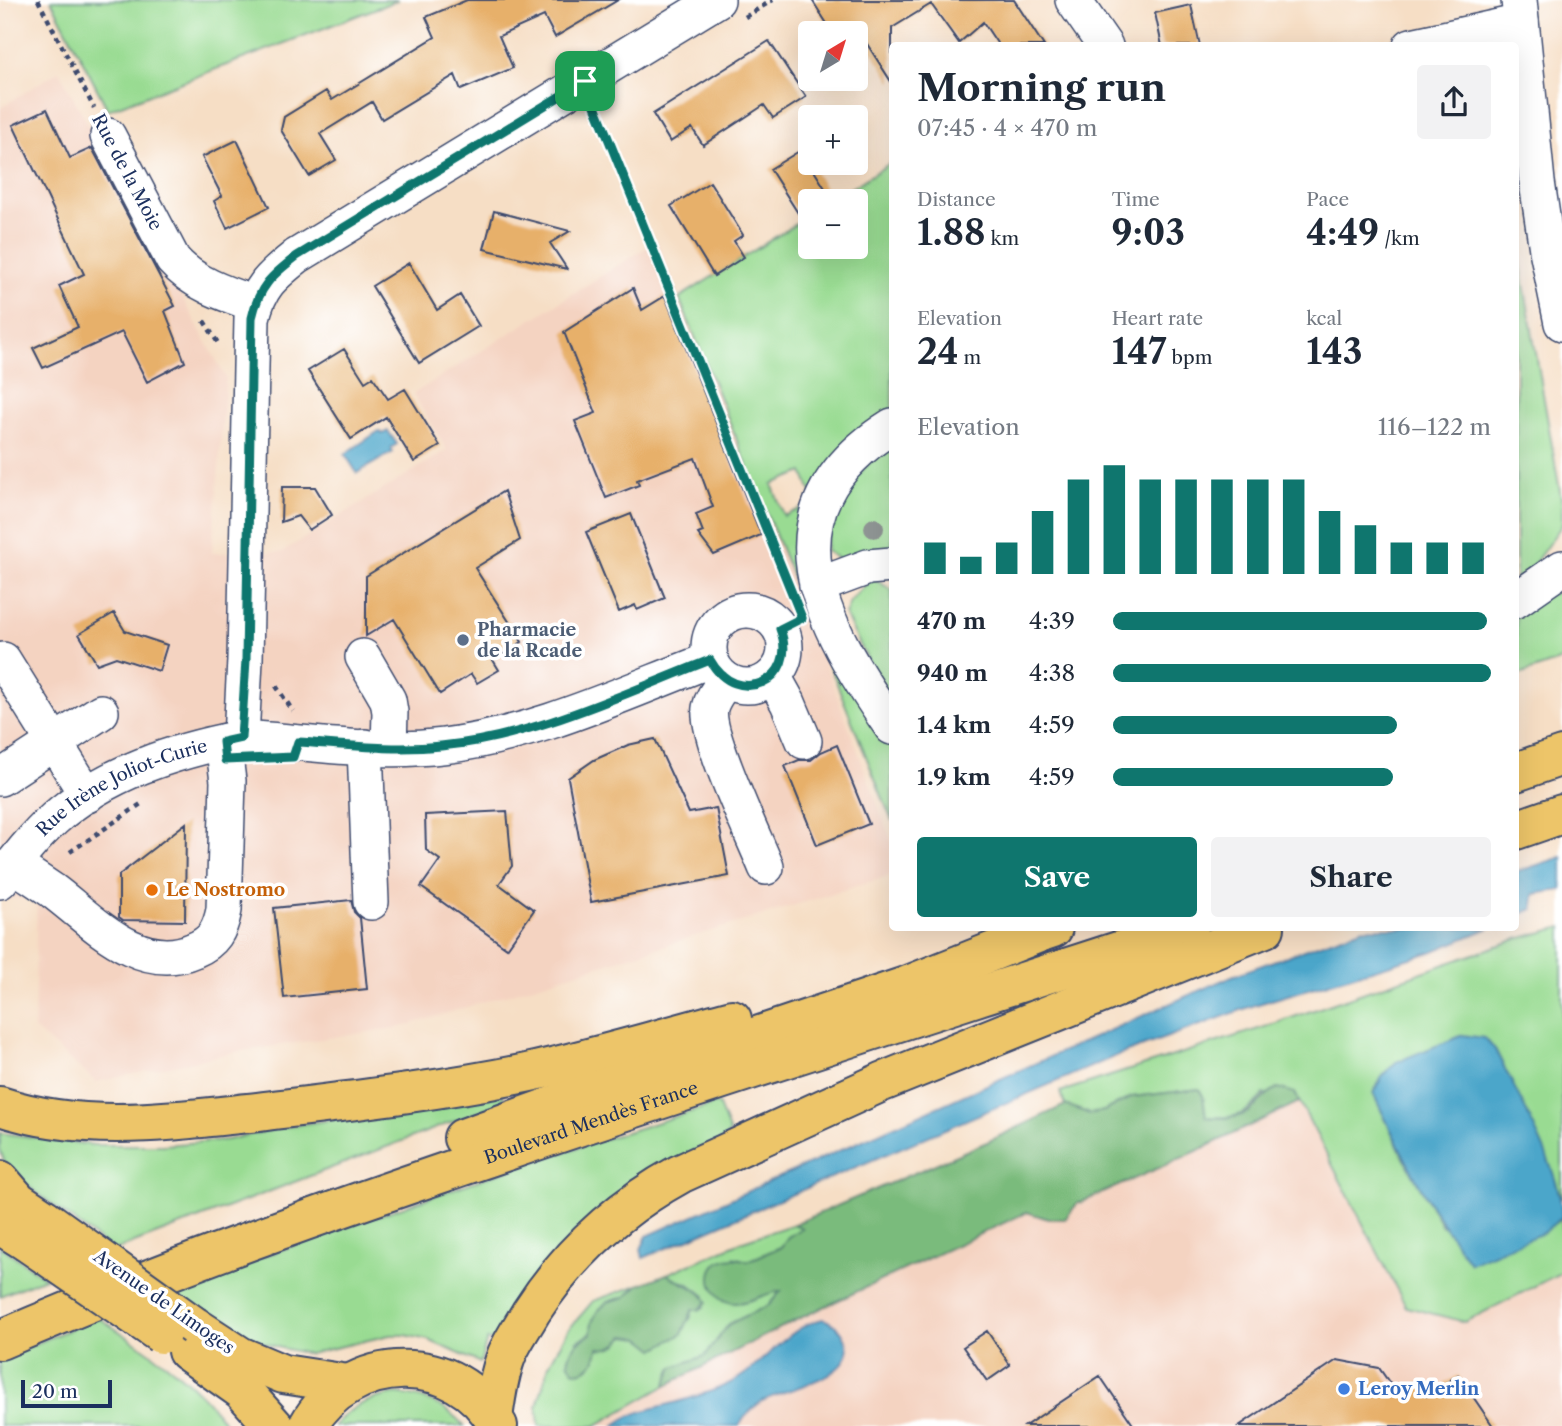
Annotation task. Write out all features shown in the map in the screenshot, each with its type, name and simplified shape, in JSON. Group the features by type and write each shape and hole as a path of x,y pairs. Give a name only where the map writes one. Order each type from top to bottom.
{"main road":[{"path":"1519,771 1562,756"},
{"path":"1519,813 1562,799"},
{"path":"1519,829 1562,814"},
{"path":"0,1106 20,1113 75,1122 126,1124 428,1092 529,1072 746,1015 1043,931"},
{"name":"Boulevard Mendès France","path":"0,1317 123,1266 298,1199 596,1090 906,986 1044,931"},
{"name":"Boulevard Mendès France","path":"0,1340 112,1292 412,1182 1180,931"},
{"path":"495,1422 497,1391 507,1355 538,1302 563,1268 589,1240 620,1212 652,1189 713,1158 882,1082 1258,931"},
{"name":"Avenue de Limoges","path":"0,1180 18,1201 24,1229 184,1334 242,1390 274,1426"},
{"name":"Avenue de Limoges","path":"184,1334 283,1374 348,1384"},
{"path":"307,1426 328,1399 348,1384 369,1374 392,1369 438,1375 460,1385 478,1399 495,1422"}],"street":[{"path":"1073,0 1100,39"},
{"path":"15,874 54,891 97,927 146,954 163,957 187,953 214,938 221,926 224,909 228,781 246,660 252,318 261,289 272,275 297,256 585,81 727,11"},
{"path":"1423,42 1520,11 1526,185 1547,250 1562,323"},
{"name":"Rue de la Moie","path":"108,136 173,260 194,280 255,304"},
{"path":"889,428 849,460 831,483 818,507 813,534 813,563 820,596 839,643 889,723"},
{"path":"780,629 820,596 868,566 889,565"},
{"path":"1519,598 1562,568"},
{"path":"737,610 762,612 780,629 785,654 781,666 773,676 762,683 738,685 718,670 708,648 710,635 716,624 737,610"},
{"path":"363,657 388,700 390,712 377,747 371,902"},
{"path":"3,660 86,795"},
{"path":"718,670 710,708 715,743 766,867"},
{"name":"Rue Irène Joliot-Curie","path":"15,874 54,819 86,795 166,756 201,745 232,740 377,747 442,746 521,732 718,670"},
{"path":"773,676 789,703 804,741"},
{"path":"0,778 101,712"}],"path":[{"name":"Rue de la Moie","path":"38,0 108,136"},
{"path":"727,11 774,0"},
{"path":"585,81 781,567"},
{"path":"194,280 188,294 221,347"},
{"path":"275,684 295,713 298,742"},
{"path":"15,874 148,799"}],"shaded area":[{"path":"59,71 226,378 212,553 282,552 447,450 413,394 657,241 799,593 889,835 889,876 402,1027 235,1052 96,1082 34,1029 37,898 0,899 0,108"},
{"path":"1299,1102 1406,1307 1465,1322 1562,1272 1562,1426 595,1426 665,1386 796,1320 1027,1211 1048,1219 1065,1219 1076,1204 1197,1151"}],"green space":[{"path":"51,0 398,0 108,110"},
{"path":"889,164 889,416 811,492 803,472 772,484 784,516 805,507 804,582 799,593 679,298 798,223 798,259 868,259 868,189 850,189"},
{"path":"1519,255 1562,503 1562,525 1527,574 1519,581"},
{"path":"889,442 889,548 840,560 826,551 831,503"},
{"path":"872,578 889,588 889,702 845,615 850,601"},
{"path":"1562,591 1562,660 1519,675 1519,612 1541,596"},
{"path":"819,639 889,739 889,814"},
{"path":"1562,927 1562,1199 1548,1161 1495,1049 1373,1093 1403,1156 1442,1226 1558,1222 1562,1217 1562,1272 1465,1322 1406,1307 1295,1093 1264,1094 1251,1108 1238,1115 1205,1117 1203,1096 1199,1089 1132,1097 1104,1111 1090,1114 1065,1105 1060,1092 1268,1026 1517,939"},
{"path":"1278,1088 1295,1093 1299,1102 1077,1204 1065,1219 1048,1219 1027,1212 796,1320 665,1386 673,1367 705,1356 729,1324 769,1305 781,1291 740,1303 724,1300 716,1293 712,1284 714,1267 721,1261 732,1258 748,1261 781,1247 788,1237 802,1228 794,1224 987,1142 1065,1105 1090,1114 1104,1111 1132,1097 1199,1089 1203,1096 1206,1117 1229,1118 1246,1113"},
{"path":"503,1095 502,1103 113,1251 7,1170 0,1149 0,1133 94,1145 163,1145 227,1140 295,1125"},
{"path":"718,1103 730,1133 497,1341 487,1340 480,1363 428,1340 405,1335 390,1335 309,1354 281,1348 236,1335 168,1290 507,1170"},
{"path":"794,1224 803,1228 788,1237 781,1247 748,1261 734,1257 736,1303 782,1289 769,1305 729,1324 705,1356 673,1367 665,1386 595,1426 539,1426 537,1406 549,1365 568,1330 593,1301 638,1285 625,1297 607,1302 592,1322 591,1334 577,1341 596,1359 597,1348 617,1345 625,1335 641,1338 690,1319 693,1309 704,1307 705,1296 688,1283 675,1280 667,1274 743,1241"},
{"path":"0,1246 45,1278 0,1296"},
{"path":"667,1274 699,1292 707,1302 699,1310 693,1309 682,1334 655,1349 641,1338 625,1336 613,1346 598,1348 595,1360 587,1368 579,1372 573,1370 568,1362 571,1352 591,1334 592,1322 597,1312 607,1302 625,1297 638,1285"},
{"path":"98,1317 185,1379 227,1426 0,1426 0,1359"},
{"path":"396,1394 434,1403 450,1412 464,1426 334,1426 347,1413 362,1404"}],"water":[{"path":"379,431 382,434 388,431 397,444 391,448 393,452 357,473 345,454"},
{"path":"1562,857 1562,890 1534,894 1533,909 1519,915 1519,871"},
{"path":"1356,931 1482,931 1431,952 1255,1005 1116,1056 643,1258 641,1249 647,1236 1232,976"},
{"path":"1463,1035 1484,1038 1495,1049 1546,1155 1560,1198 1562,1217 1543,1233 1470,1263 1429,1202 1373,1093 1382,1077 1396,1062"},
{"path":"823,1319 837,1327 846,1341 847,1354 842,1364 817,1380 761,1402 748,1413 739,1426 614,1426 635,1414 695,1397 730,1383 754,1367 786,1338 810,1323"}],"building":[{"path":"467,0 618,0 555,37 544,16 499,36 513,68 461,90 455,75 382,119 372,102 320,134 336,160 309,176 281,130 284,117 326,91 332,100 435,37 426,17"},
{"path":"812,0 1014,0 1041,42 996,42 983,22 958,42 931,4 892,28 892,42 889,42 889,78 868,46 868,21 825,21"},
{"path":"1191,5 1199,42 1161,42 1155,13"},
{"path":"769,41 798,85 798,91 802,91 806,97 773,118 764,105 703,145 692,128 670,142 653,114"},
{"path":"47,109 70,158 92,148 175,306 165,311 185,362 147,382 122,332 43,368 33,348 78,327 59,286 84,274 13,125"},
{"path":"237,140 269,207 227,228 214,201 222,196 202,157"},
{"path":"798,152 798,175 817,175 825,189 798,189 798,213 770,169"},
{"path":"710,182 743,235 734,241 744,257 714,276 671,206"},
{"path":"494,211 570,231 550,243 567,269 484,249"},
{"path":"409,263 437,310 460,295 479,326 419,363 372,286"},
{"path":"633,288 642,310 665,296 761,535 714,555 698,534 703,532 696,514 713,507 695,458 637,480 639,485 606,498 575,421 596,413 564,332"},
{"path":"344,349 365,382 373,377 388,399 405,389 440,446 414,462 386,417 351,439 308,371"},
{"path":"282,487 315,487 332,515 309,530 298,516 281,522"},
{"path":"504,491 520,540 475,568 522,642 493,660 499,670 477,683 471,674 440,694 394,619 366,636 366,576"},
{"path":"631,514 665,598 637,610 635,605 619,612 586,532"},
{"path":"114,613 125,631 167,645 159,671 116,657 97,664 79,634"},
{"path":"655,739 689,813 716,808 729,876 591,902 568,778 594,760 628,745"},
{"path":"837,745 869,824 817,845 785,766 799,760 811,760"},
{"path":"507,811 512,866 499,884 534,910 507,948 421,887 440,860 426,850 425,815"},
{"name":"Le Nostromo","path":"186,823 185,921 123,920 119,917 119,875"},
{"path":"351,900 354,912 360,918 367,989 284,998 274,908"},
{"path":"987,1331 1010,1365 987,1381 963,1347"},
{"name":"Leroy Merlin","path":"1337,1360 1379,1368 1398,1395 1418,1382 1427,1396 1458,1375 1493,1426 1239,1426"},
{"path":"1100,1376 1134,1426 1025,1426"}],"place":[{"name":"Pharmacie de la Rcade","path":"463,640"},
{"name":"Le Nostromo","path":"152,890"},
{"name":"Leroy Merlin","path":"1344,1389"}],"route":[{"path":"585,81 802,618 780,629 785,654 781,666 773,676 762,683 738,685 726,680 716,671 710,660 521,732 442,746 365,747 298,742 293,757 225,760 223,742 241,738 246,660 252,318 261,289 272,275 297,256 585,81"}]}
